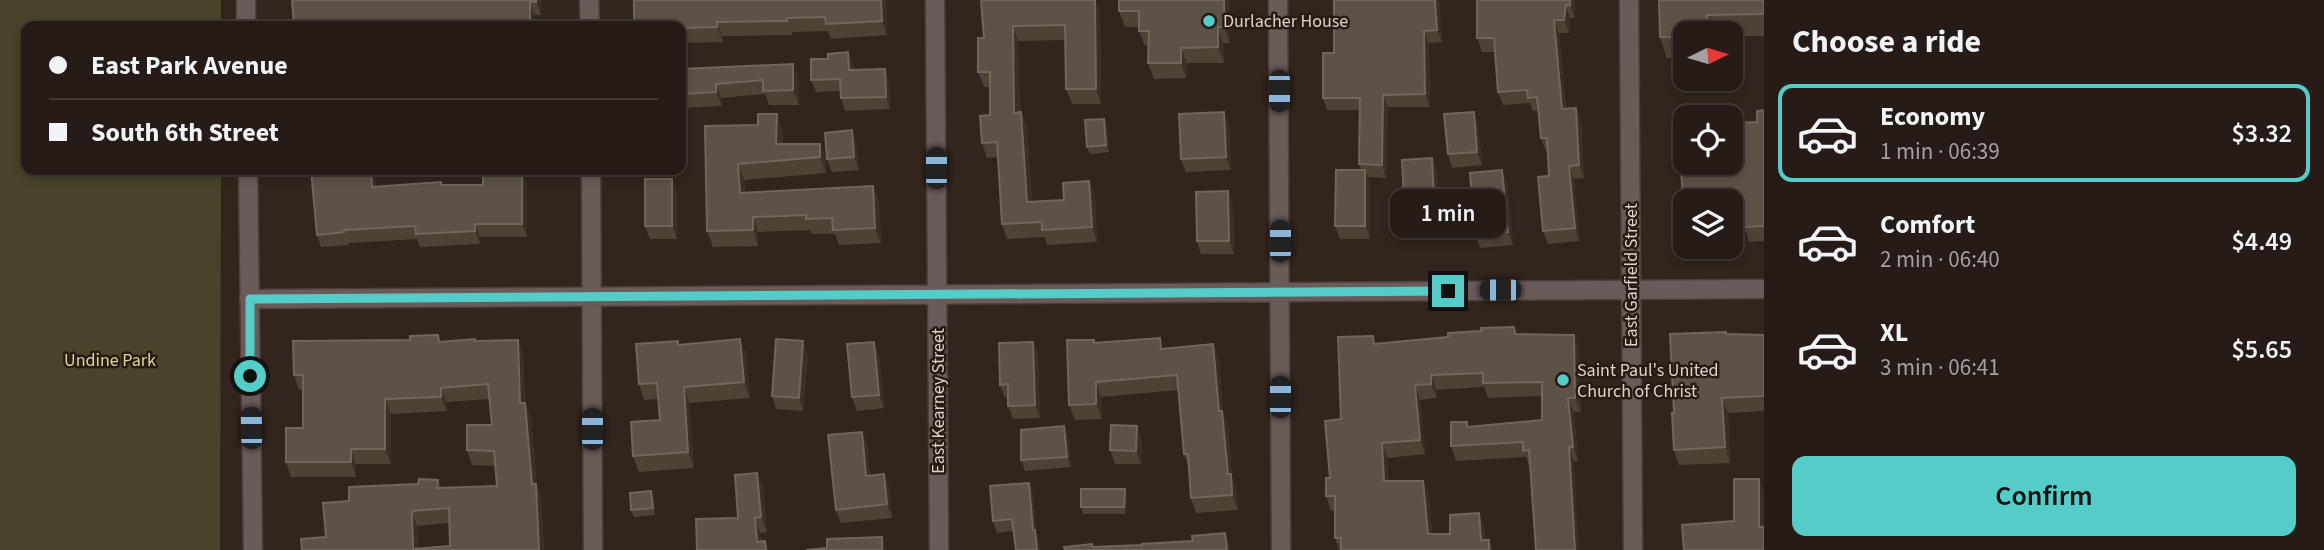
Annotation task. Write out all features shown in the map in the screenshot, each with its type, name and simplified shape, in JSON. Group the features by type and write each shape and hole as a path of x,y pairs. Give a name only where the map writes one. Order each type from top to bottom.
{"street":[{"path":"246,0 246,21"},
{"path":"589,0 590,21"},
{"name":"East Kearney Street","path":"935,0 939,550"},
{"path":"1278,0 1281,550"},
{"name":"East Garfield Street","path":"1629,0 1633,550"},
{"path":"248,175 253,550"},
{"path":"591,175 593,550"},
{"path":"250,299 1764,289"}],"green space":[{"name":"Undine Park","path":"0,0 221,0 221,21 21,21 21,175 221,175 220,550 0,550"}],"building":[{"path":"292,0 536,0 530,2 530,21 294,21"},
{"path":"634,0 881,0 882,21 826,24 825,17 787,18 787,21 717,22 717,27 686,28 686,21 634,21"},
{"path":"981,0 1095,0 1096,89 1066,89 1065,25 1013,26 1014,113 1021,112 1027,202 1064,200 1063,183 1089,181 1092,227 1042,230 1042,222 1002,224 997,142 982,143 980,116 990,115 990,72 978,72 978,38 984,38"},
{"path":"1119,0 1224,0 1224,27 1218,27 1218,47 1181,48 1181,63 1148,63 1149,31 1139,31 1139,11 1119,11"},
{"path":"1334,0 1435,0 1437,30 1424,31 1425,94 1383,95 1382,165 1359,164 1360,98 1323,98 1323,53 1334,53"},
{"path":"1477,0 1570,0 1570,5 1566,5 1564,20 1554,20 1562,109 1576,108 1579,165 1569,166 1575,228 1543,231 1538,177 1549,176 1547,138 1541,138 1537,97 1528,98 1527,90 1498,92 1494,38 1477,38"},
{"path":"1659,0 1764,0 1764,14 1707,15 1707,21 1673,21 1673,37 1660,37"},
{"path":"848,52 849,70 885,69 886,97 841,98 840,79 811,80 811,59 828,59 828,54"},
{"path":"793,64 793,90 763,91 763,80 716,84 716,92 686,94 686,69"},
{"path":"1764,110 1764,226 1744,227 1743,189 1682,189 1681,175 1743,175 1743,123 1757,122 1757,111"},
{"path":"1224,112 1226,157 1181,159 1179,114"},
{"path":"1474,112 1477,152 1448,154 1444,114"},
{"path":"758,114 777,114 776,144 820,144 820,157 738,164 740,193 873,186 875,228 833,230 832,218 806,219 806,215 753,217 753,230 707,231 705,126 758,125"},
{"path":"1104,119 1106,145 1087,147 1085,120"},
{"path":"852,130 854,157 827,159 825,133"},
{"path":"1432,158 1435,220 1405,222 1402,160"},
{"path":"1336,170 1365,170 1365,226 1335,226"},
{"path":"1502,170 1508,232 1475,234 1470,173"},
{"path":"311,175 371,175 372,187 441,182 441,185 483,185 483,175 522,175 522,224 475,224 475,231 416,234 415,226 344,230 317,235"},
{"path":"645,179 672,179 672,226 645,226"},
{"path":"1228,191 1229,241 1197,241 1196,192"},
{"path":"1514,327 1515,334 1574,335 1575,398 1568,398 1573,447 1569,447 1575,550 1536,550 1529,450 1523,451 1523,442 1451,446 1451,422 1467,422 1467,427 1542,420 1542,382 1483,383 1483,373 1431,375 1431,384 1415,385 1420,440 1382,443 1384,481 1423,481 1428,534 1450,534 1450,515 1479,513 1481,540 1489,540 1489,550 1341,550 1341,538 1335,538 1335,496 1326,496 1326,478 1330,478 1325,421 1341,419 1338,337 1373,336 1374,344 1448,337 1448,333 1481,331 1481,328"},
{"path":"1726,332 1764,335 1764,396 1722,398 1725,447 1674,450 1670,334"},
{"path":"438,335 439,342 518,340 520,403 525,403 532,484 536,484 539,550 302,550 301,539 326,537 323,503 349,501 349,487 418,484 419,479 438,480 437,488 497,486 494,451 467,450 467,425 492,425 488,384 441,388 441,397 385,399 385,449 351,449 351,462 286,462 286,428 303,428 303,375 294,375 293,341 410,340 410,336","holes":["449,508 450,546 413,549 412,511"]},
{"path":"1160,338 1161,349 1213,344 1219,411 1222,411 1232,495 1191,498 1177,375 1096,382 1096,404 1069,405 1067,340 1094,340 1094,343"},
{"path":"740,339 744,382 684,387 688,452 633,456 631,422 660,420 657,383 639,384 636,344 678,341 678,345"},
{"path":"776,339 803,341 799,398 772,396"},
{"path":"874,342 879,395 852,397 847,344"},
{"path":"1033,342 1035,405 1008,406 1008,384 1000,385 999,343"},
{"path":"1111,425 1137,426 1136,451 1110,450"},
{"path":"1064,426 1067,457 1021,460 1021,430"},
{"path":"862,432 866,476 884,474 887,504 836,510 828,435"},
{"path":"757,473 761,517 755,518 757,542 765,541 766,550 697,550 696,519 738,518 735,475"},
{"path":"1734,479 1759,479 1759,527 1764,527 1764,550 1684,550 1682,525 1734,521"},
{"path":"1029,483 1037,550 1016,550 1012,519 993,521 990,486"},
{"path":"1081,489 1125,489 1124,507 1081,507"},
{"path":"651,491 653,508 631,510 630,493"},
{"path":"1225,533 1227,550 1065,550 1064,547 1193,541 1192,536"},
{"path":"882,537 882,550 806,550 827,548 827,539"}],"place":[{"name":"Durlacher House","path":"1209,21"},
{"name":"Saint Paul's United Church of Christ","path":"1563,380"}],"route":[{"path":"250,376 250,299 1448,291"}]}
